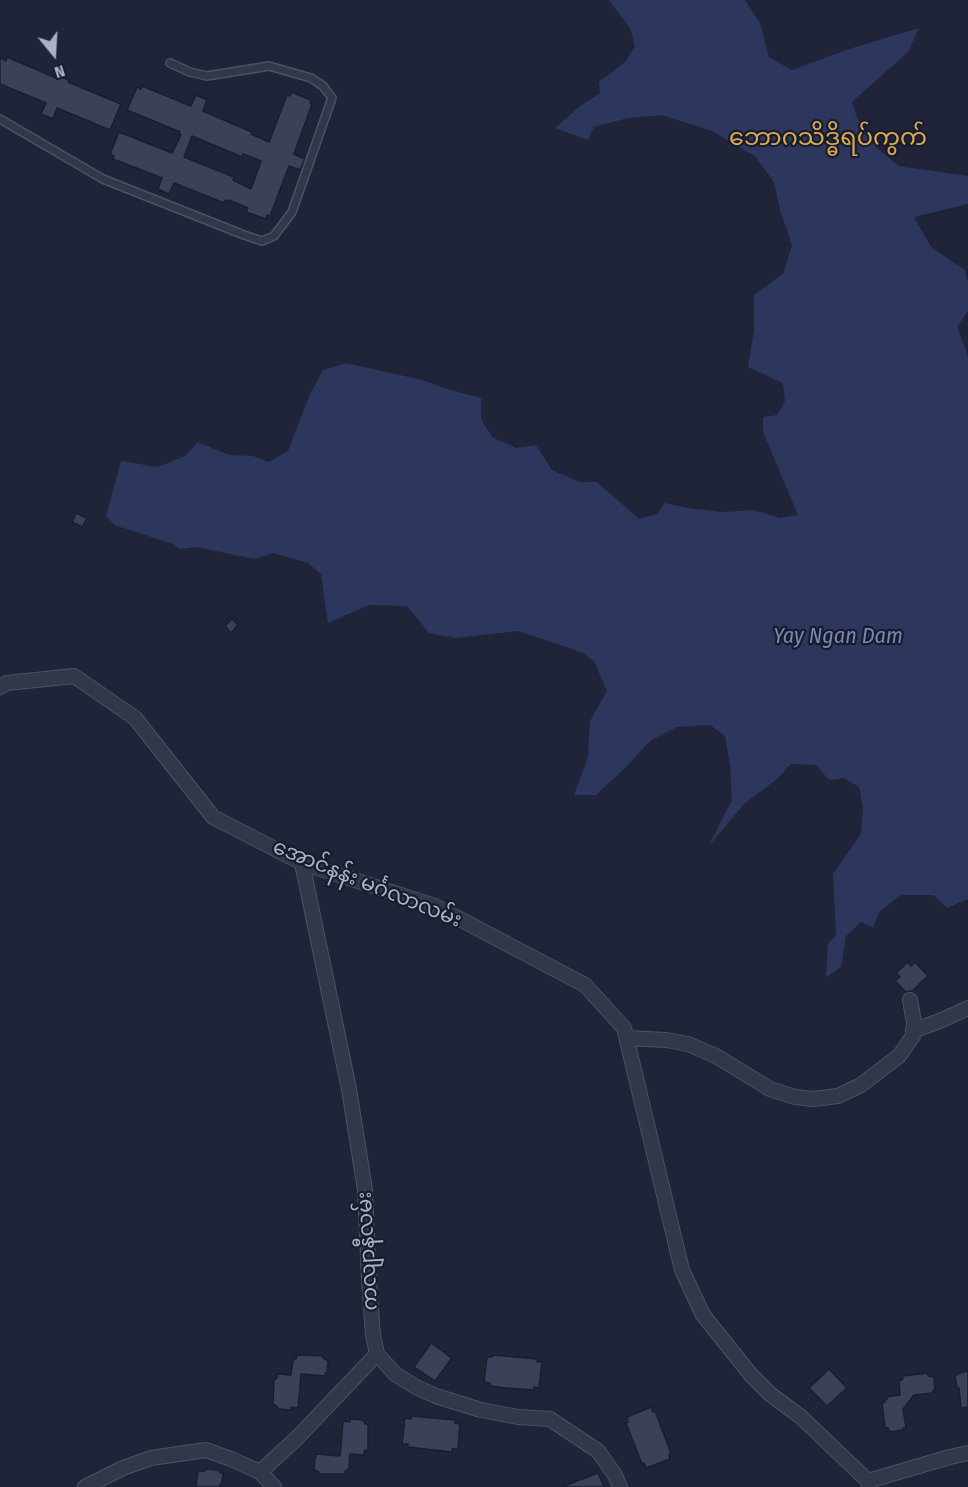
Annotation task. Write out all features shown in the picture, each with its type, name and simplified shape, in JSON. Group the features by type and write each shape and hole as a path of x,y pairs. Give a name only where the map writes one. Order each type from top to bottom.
{"street":[{"name":"အောင်နန်း မင်္ဂလာလမ်း","path":"0,687 7,683 74,676 135,718 213,817 302,863 435,906 585,985 624,1028 682,1270 703,1315 751,1375 770,1394 801,1417 869,1484"},
{"name":"ကလျာနီလမ်း","path":"302,863 349,1089 363,1179 373,1335 377,1354"},
{"path":"627,1038 666,1040 688,1044 716,1056 770,1089 795,1097 813,1099 838,1096 861,1085 899,1056 914,1031 910,1000"},
{"path":"914,1031 968,1008"},
{"path":"261,1472 297,1438 377,1354 395,1374 436,1396 481,1410 518,1417 550,1419 598,1450 615,1475 620,1487"},
{"path":"85,1487 123,1468 151,1458 206,1450 261,1472 274,1487"},
{"path":"869,1484 950,1457 968,1454"}],"lane":[{"path":"0,119 104,179 244,235 262,241 274,236 292,212 332,98 311,78 269,66 207,76 189,72 170,63"}],"water":[{"name":"Yay Ngan Dam","path":"609,0 745,0 760,23 769,57 792,70 849,49 919,28 908,52 852,102 857,118 878,149 899,166 968,176 968,204 914,217 931,247 965,270 968,283 968,311 957,327 968,356 968,899 947,908 934,895 901,895 880,911 873,927 861,922 846,936 841,967 826,977 828,944 836,935 833,874 861,834 863,808 859,787 844,778 829,780 816,765 791,764 777,779 744,804 708,847 732,800 725,736 710,725 677,727 651,740 596,795 574,795 588,757 590,721 607,691 594,661 581,652 518,631 456,638 429,633 407,606 369,605 328,623 321,574 308,563 273,553 254,559 197,547 179,549 173,544 114,525 106,516 121,461 158,467 185,456 198,442 229,455 253,456 269,462 288,451 310,394 323,370 346,363 422,380 481,398 481,419 492,437 516,448 536,445 552,470 579,482 597,482 639,519 657,514 665,503 721,512 753,510 780,518 798,515 763,432 763,417 777,415 785,401 783,383 748,367 754,330 754,295 783,274 792,245 780,210 774,182 755,156 712,131 662,115 628,118 594,127 588,140 555,128 580,106 600,93 599,82 625,62 635,46 630,28"}],"building":[{"path":"7,57 56,78 57,75 69,80 68,82 121,104 110,130 57,108 53,119 41,114 46,103 0,84 0,58 6,61"},
{"path":"142,86 191,106 196,95 207,100 203,111 252,132 251,134 269,142 287,95 290,96 291,92 311,100 312,104 294,154 305,159 300,170 289,166 270,216 267,215 266,219 246,212 248,208 229,200 225,200 224,203 174,183 169,194 158,189 162,178 113,159 114,156 110,154 119,132 172,153 181,135 180,132 127,110 137,87 141,89","holes":["192,136 242,157 243,154 261,161 251,189 233,180 234,177 184,157"]},
{"path":"76,513 87,518 82,527 72,522"},
{"path":"232,619 238,625 231,633 225,626"},
{"path":"908,962 911,966 915,962 928,976 912,991 906,992 895,981 900,977 896,973"},
{"path":"431,1343 452,1358 435,1381 414,1367"},
{"path":"297,1355 323,1356 328,1361 327,1373 325,1376 301,1374 298,1408 278,1409 276,1405 273,1405 274,1379 278,1374 291,1375 293,1360"},
{"path":"493,1355 537,1359 537,1362 542,1362 539,1388 534,1387 534,1390 507,1388 490,1386 490,1383 484,1382 487,1357"},
{"path":"829,1369 847,1388 827,1406 809,1388"},
{"path":"968,1371 968,1407 961,1408 955,1376"},
{"path":"928,1373 928,1376 934,1377 935,1390 933,1393 914,1395 903,1409 906,1428 890,1432 888,1428 885,1428 882,1403 887,1397 900,1395 899,1381 903,1379 902,1376"},
{"path":"651,1407 653,1412 655,1411 671,1453 669,1454 670,1459 646,1468 644,1463 642,1464 626,1423 628,1422 627,1417"},
{"path":"411,1416 455,1420 455,1423 460,1424 458,1449 452,1449 452,1452 408,1447 408,1444 402,1444 405,1418 411,1419"},
{"path":"350,1419 363,1420 365,1424 368,1424 368,1450 365,1450 363,1455 350,1454 349,1469 345,1471 345,1474 319,1474 314,1470 316,1454 340,1456 343,1421 350,1422"},
{"path":"205,1469 218,1470 223,1473 220,1487 196,1487 198,1471 205,1471"},
{"path":"598,1473 604,1487 564,1487 564,1486"}],"district":[{"name":"ဘောဂသိဒ္ဓိရပ်ကွက်","path":"828,138"}]}
